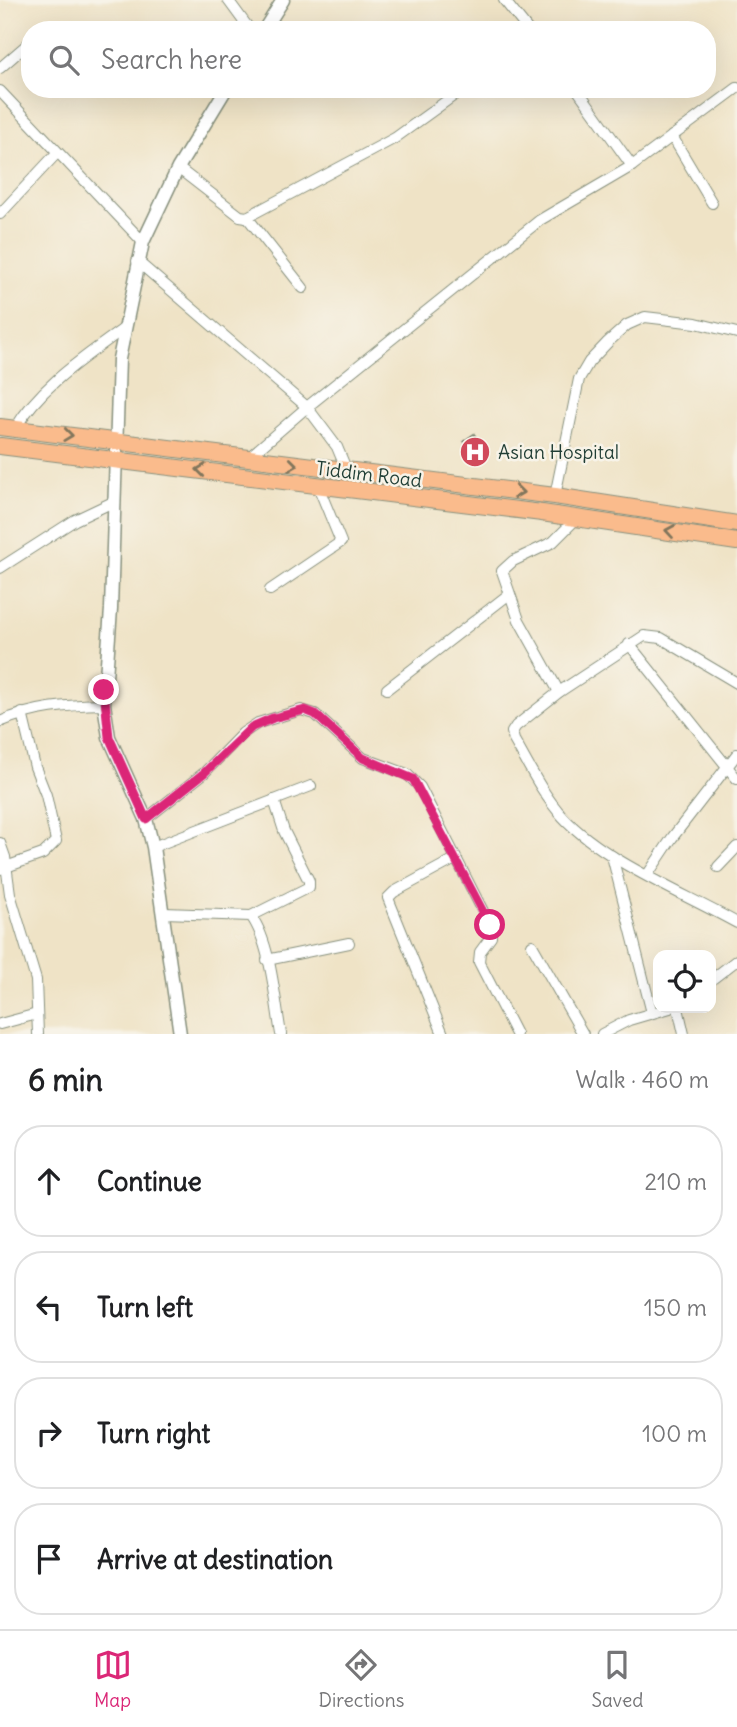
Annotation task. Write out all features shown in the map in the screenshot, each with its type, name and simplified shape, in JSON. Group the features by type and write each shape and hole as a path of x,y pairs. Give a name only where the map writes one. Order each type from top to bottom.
{"highway":[{"name":"Tiddim Road","path":"8,428 555,496 737,524"},
{"name":"Tiddim Road","path":"0,446 578,518 737,542"}],"street":[{"path":"228,0 243,21"},
{"path":"270,21 283,0"},
{"path":"504,0 521,21"},
{"path":"0,68 21,50"},
{"path":"247,459 307,407 540,220 632,166 737,88"},
{"path":"0,91 142,242"},
{"path":"180,1034 153,847 146,819 109,737 104,704 111,609 114,460 122,329 142,242 178,168 221,98"},
{"path":"178,168 240,216 247,217 396,138 451,98"},
{"path":"583,98 632,166"},
{"path":"672,136 712,203"},
{"path":"0,214 57,153"},
{"path":"247,217 303,288"},
{"path":"137,261 307,407 337,447 347,472"},
{"path":"555,496 579,379 589,362 608,342 638,319 653,316 737,333"},
{"path":"8,428 73,367 122,329"},
{"path":"270,590 340,544 340,535 318,486"},
{"path":"0,568 75,520 113,502"},
{"path":"559,692 508,595 502,578 505,565 553,542 578,518"},
{"path":"387,689 508,595"},
{"path":"737,683 652,635 629,644 559,692 512,732 514,740 563,817 612,856 737,923"},
{"path":"629,644 737,779"},
{"path":"0,722 22,713 54,706 104,704"},
{"path":"146,819 204,773 252,727 273,718 305,710 315,714 363,758 413,779 490,925 492,934 480,952 479,961 516,1034"},
{"path":"3,867 43,854 56,841 47,795 35,767 22,713"},
{"path":"648,874 672,838 737,754"},
{"path":"153,847 311,786"},
{"path":"164,913 251,916 309,887 309,881 284,831 274,800"},
{"path":"0,843 10,894 36,980 37,1034"},
{"path":"718,867 737,847"},
{"path":"602,1034 618,1024 652,1013 612,856"},
{"path":"443,1034 388,898 394,892 455,859"},
{"path":"251,916 257,923 267,960 281,1034"},
{"path":"267,960 349,943"},
{"path":"532,945 583,1034"},
{"path":"716,976 737,960"},
{"path":"679,1013 684,1034"},
{"path":"0,1024 37,1014"}],"building":[{"path":"474,434 486,454 476,460 464,441"}],"place":[{"name":"Asian Hospital","path":"475,452"}],"route":[{"path":"104,690 105,722 109,737 146,819 204,773 233,742 258,723 301,710 315,714 354,752 376,764 407,774 420,787 490,925"}]}
